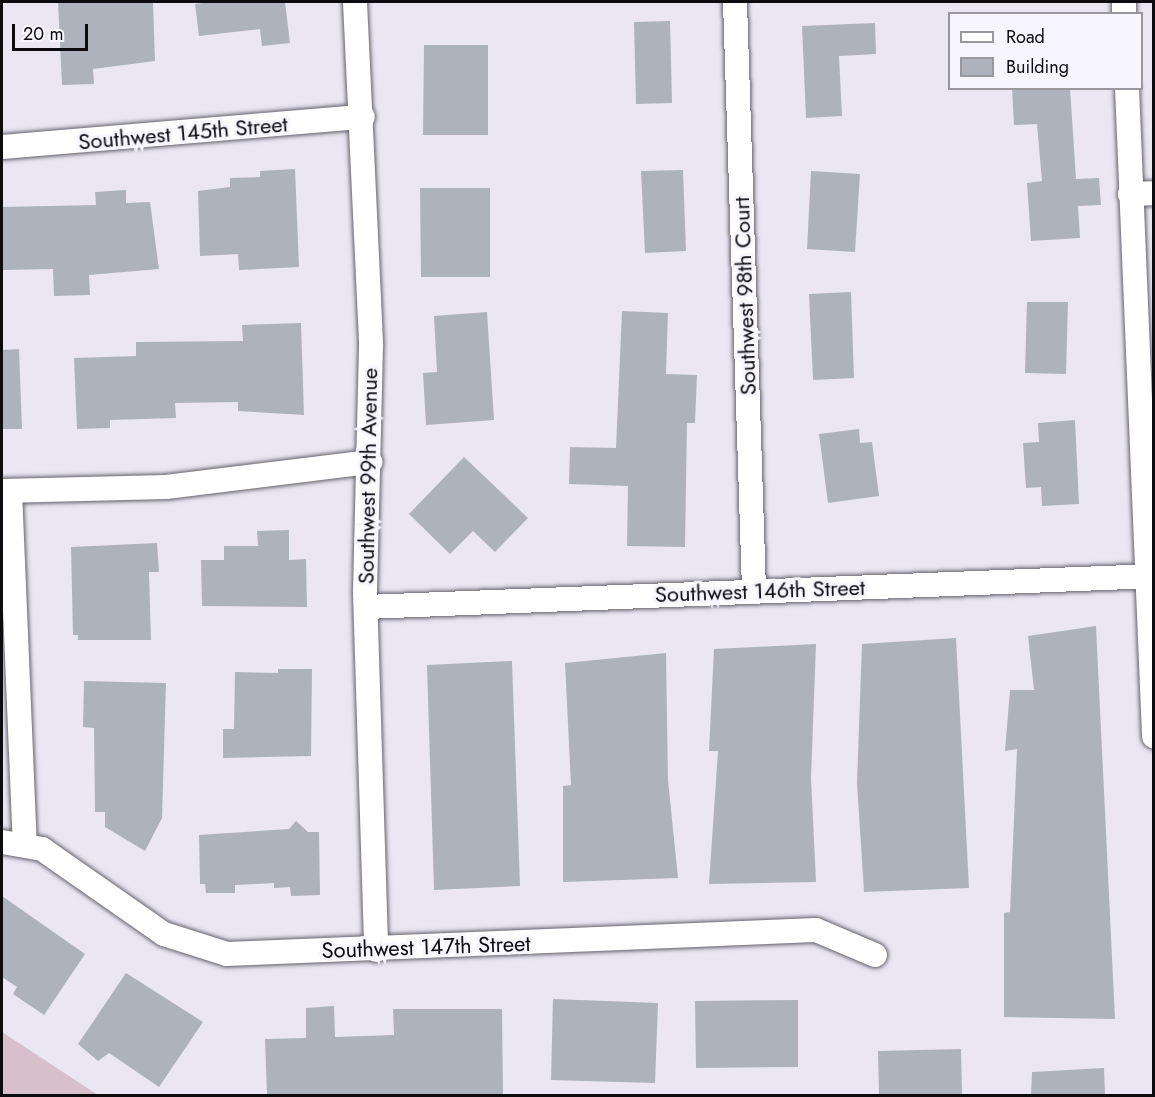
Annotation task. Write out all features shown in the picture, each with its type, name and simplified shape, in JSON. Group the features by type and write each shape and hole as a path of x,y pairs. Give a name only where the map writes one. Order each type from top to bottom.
{"street":[{"name":"Southwest 99th Avenue","path":"355,2 363,117 370,462 366,607 376,950"},
{"name":"Southwest 98th Court","path":"735,2 754,591"},
{"path":"1126,90 1142,193 1154,736"},
{"name":"Southwest 145th Street","path":"2,147 363,117"},
{"path":"13,843 6,491 166,487 370,462"},
{"name":"Southwest 146th Street","path":"366,607 1151,576"},
{"name":"Southwest 147th Street","path":"13,843 42,849 164,934 196,948 245,954 816,930 875,955"}],"shaded area":[{"path":"2,1032 98,1095 2,1095"}],"building":[{"path":"58,2 153,2 155,61 93,69 94,84 62,85"},
{"path":"285,2 290,43 262,46 260,29 199,36 195,4"},
{"path":"670,21 672,103 636,104 634,22"},
{"path":"875,23 876,54 839,56 842,116 806,118 802,26"},
{"path":"424,45 488,45 488,135 423,135"},
{"path":"1012,90 1070,90 1076,179 1099,178 1101,205 1078,206 1080,238 1031,241 1027,183 1042,181 1037,124 1014,125"},
{"path":"295,169 299,267 239,270 238,254 200,256 198,191 230,187 230,178 260,177 260,171"},
{"path":"683,170 686,251 645,253 641,171"},
{"path":"811,171 860,174 855,252 807,249"},
{"path":"420,188 490,188 490,277 421,277"},
{"path":"126,190 126,203 150,202 159,269 89,275 90,295 54,296 53,269 2,270 2,207 96,205 95,192"},
{"path":"851,292 854,378 813,380 809,294"},
{"path":"1027,302 1068,302 1066,374 1025,373"},
{"path":"622,311 668,313 666,374 697,375 695,423 687,423 685,547 627,546 628,486 569,484 570,447 616,448"},
{"path":"487,312 494,420 426,425 423,373 437,372 434,316"},
{"path":"301,323 304,415 238,411 238,402 175,403 176,418 110,420 110,428 77,429 74,358 136,356 136,342 243,341 242,325"},
{"path":"19,349 22,429 2,429 2,350"},
{"path":"1075,420 1079,504 1042,506 1041,487 1026,488 1023,443 1039,442 1038,423"},
{"path":"859,429 860,443 872,442 879,496 828,503 819,434"},
{"path":"464,457 528,518 495,552 473,531 450,554 409,514"},
{"path":"289,530 289,560 306,559 307,607 202,606 201,560 224,560 224,546 258,546 257,531"},
{"path":"157,543 159,572 149,572 151,640 78,640 78,635 73,635 71,547"},
{"path":"1096,626 1115,1019 1004,1017 1004,913 1010,912 1017,749 1005,751 1010,690 1034,690 1028,636"},
{"path":"956,638 969,888 864,892 857,783 862,644"},
{"path":"816,644 811,778 816,882 709,884 718,751 709,751 714,649"},
{"path":"666,653 668,780 678,878 563,882 563,786 571,785 565,663"},
{"path":"512,661 520,886 434,890 427,665"},
{"path":"278,669 312,669 311,756 223,758 223,729 234,729 235,672 278,673"},
{"path":"84,681 166,683 162,818 145,851 105,827 105,812 95,812 94,728 83,727"},
{"path":"296,821 308,832 319,832 320,895 291,896 290,887 274,888 274,883 235,885 235,893 206,893 205,884 200,884 199,835 289,829"},
{"path":"2,896 85,954 44,1015 13,994 17,987 2,977"},
{"path":"126,973 203,1022 159,1087 109,1053 98,1061 78,1044"},
{"path":"553,999 658,1003 655,1083 551,1080"},
{"path":"798,1000 798,1067 696,1068 695,1001"},
{"path":"334,1006 335,1037 394,1035 393,1009 502,1009 503,1095 267,1095 265,1039 306,1038 306,1008"},
{"path":"961,1049 962,1095 879,1095 878,1051"},
{"path":"1104,1068 1105,1095 1031,1095 1032,1072"}]}
